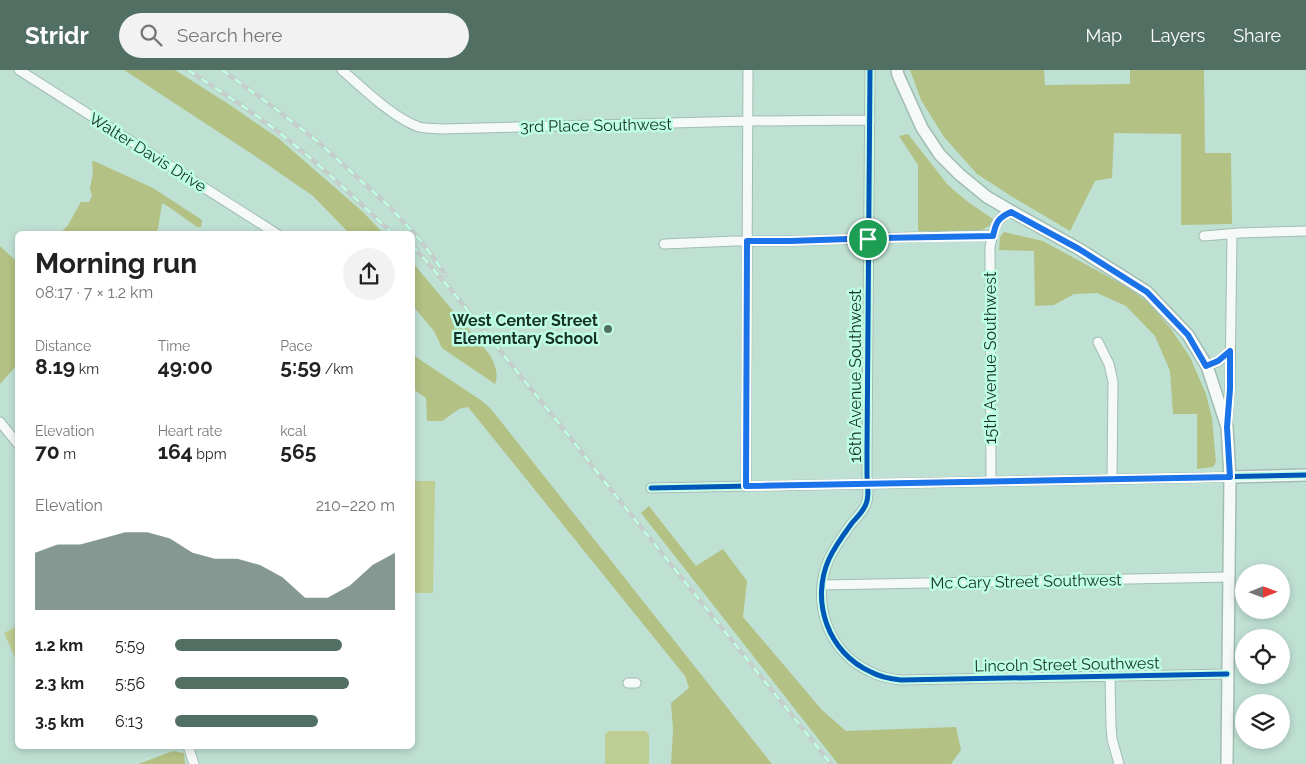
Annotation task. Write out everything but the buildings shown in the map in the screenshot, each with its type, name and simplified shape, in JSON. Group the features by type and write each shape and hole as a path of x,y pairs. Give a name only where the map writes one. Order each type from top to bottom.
{"main road":[{"path":"897,70 922,128 940,154 959,174 987,197 1079,249 1147,292 1188,335 1206,366 1227,427 1230,477 1227,764"},
{"path":"1230,477 1306,475"}],"street":[{"name":"Walter Davis Drive","path":"19,70 272,231"},
{"name":"3rd Place Southwest","path":"342,70 393,113 406,122 421,128 870,120"},
{"path":"746,486 748,70"},
{"name":"16th Avenue Southwest","path":"870,70 868,492 865,506 843,535 830,557 822,585 821,600 827,627 840,648 856,664 872,673 907,680"},
{"path":"664,244 993,236 996,223 1003,216 1011,212"},
{"path":"1204,236 1306,231"},
{"path":"1227,427 1230,389 1232,234"},
{"name":"15th Avenue Southwest","path":"991,482 990,247 993,236"},
{"path":"1098,342 1109,364 1113,382 1112,479"},
{"path":"1206,366 1218,361 1230,351"},
{"path":"0,422 15,440"},
{"path":"651,488 1230,477"},
{"name":"Mc Cary Street Southwest","path":"822,585 1229,577"},
{"name":"Lincoln Street Southwest","path":"907,680 1228,674"},
{"path":"1110,676 1112,739 1119,764"},
{"path":"189,749 194,764"}],"green space":[{"path":"124,70 175,70 278,138 363,212 381,231 347,231 313,196"},
{"path":"910,70 1044,70 1045,85 1130,84 1130,70 1204,70 1205,153 1231,153 1232,224 1181,225 1181,134 1114,133 1112,178 1095,181 1070,231 977,174 944,137 921,100"},
{"path":"908,134 948,185 968,202 993,219 989,226 980,231 918,231 918,165 899,136"},
{"path":"94,161 153,188 202,220 201,227 197,227 162,203 156,231 63,231 81,202 89,202 92,196 90,188 93,173 92,162"},
{"path":"1004,232 1043,241 1129,288 1149,303 1171,329 1190,357 1206,394 1212,418 1216,462 1213,467 1197,469 1197,414 1173,414 1170,371 1155,336 1126,306 1097,293 1074,294 1054,305 1035,306 1034,251 999,250 1000,237"},
{"path":"0,246 15,260 15,367 0,384"},
{"path":"415,265 490,355 495,366 495,384 442,348 434,331 415,308"},
{"path":"415,356 491,409 772,764 671,764 673,729 671,703 689,688 685,676 468,407 459,409 442,421 427,421 426,398 415,390"},
{"path":"415,481 435,481 433,593 415,593"},
{"path":"649,506 696,566 723,549 747,581 743,617 822,710 846,731 956,727 961,750 951,764 838,764 641,513"},
{"path":"15,627 15,658 4,633"},
{"path":"609,731 646,731 649,735 649,764 605,764 605,734"},
{"path":"173,751 184,753 185,764 138,764"}],"railway":[{"path":"188,70 271,126 339,183 390,231"},
{"path":"222,70 317,141 389,206 412,231"},
{"path":"415,234 446,275"},
{"path":"415,248 448,286 565,431 831,764"}],"cycle path":[{"path":"870,70 868,497 863,510 834,549 824,575 823,608 827,624 834,639 856,663 878,675 901,680 1227,674"},
{"path":"651,488 1306,475"}],"place":[{"name":"West Center Street Elementary School","path":"608,329"}],"route":[{"path":"1011,212 1079,249 1147,292 1188,335 1206,366 1224,358 1230,351 1227,427 1230,477 746,486 747,241 868,239 993,236 996,223 1003,216 1011,212"}]}
